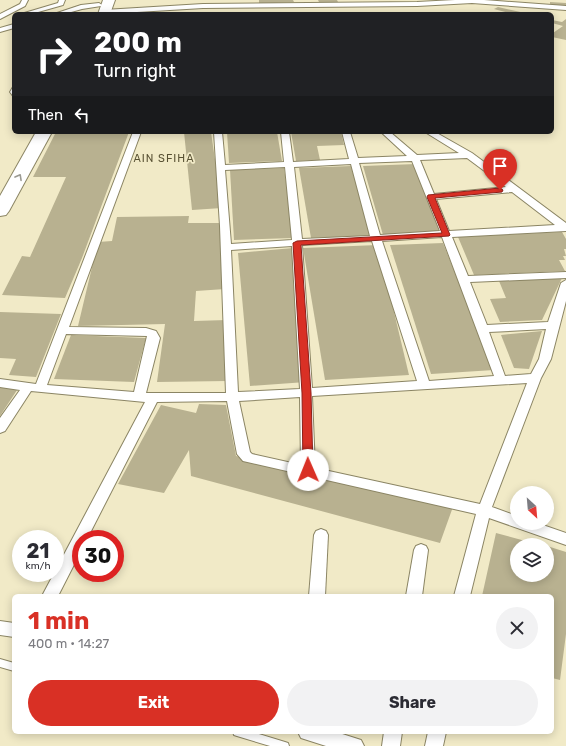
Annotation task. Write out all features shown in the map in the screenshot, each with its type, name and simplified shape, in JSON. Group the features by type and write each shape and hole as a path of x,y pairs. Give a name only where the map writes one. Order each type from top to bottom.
{"highway":[{"path":"0,186 30,134"},
{"path":"0,211 43,134"}],"street":[{"path":"0,17 23,6 25,0"},
{"path":"31,12 61,4 62,0"},
{"path":"215,6 229,0"},
{"path":"64,12 81,7 215,6 307,2 472,1 566,8"},
{"path":"249,5 259,12"},
{"path":"0,21 12,18"},
{"path":"0,30 12,27"},
{"path":"0,428 34,388 61,330 136,134"},
{"path":"218,134 232,397 244,454 248,458 484,510 510,519"},
{"path":"285,134 290,164 297,243 306,393 308,470"},
{"path":"347,134 376,239 424,385"},
{"path":"387,134 415,158 464,279 501,380"},
{"path":"432,134 469,155 566,228"},
{"path":"221,168 469,155"},
{"path":"430,197 513,189"},
{"path":"225,248 566,228"},
{"path":"464,279 566,276"},
{"path":"463,594 484,510 535,378 545,359 553,325 566,283"},
{"path":"483,329 553,325"},
{"path":"61,330 146,332 152,334 154,338 139,396"},
{"path":"0,383 34,388 153,398 232,397 535,378"},
{"path":"51,594 153,398"},
{"path":"541,530 566,539"},
{"path":"317,594 321,535"},
{"path":"414,594 421,550"},
{"path":"0,628 12,630"},
{"path":"315,734 355,746"},
{"path":"391,746 393,734"},
{"path":"434,746 437,734"}],"lane":[{"path":"0,663 12,666"},
{"path":"244,734 285,746"}],"building":[{"path":"259,0 293,0 294,2 259,4"},
{"path":"318,0 337,0 338,2 323,3 319,2"},
{"path":"550,2 566,3 566,7 550,6"},
{"path":"498,7 520,12 505,12 494,9"},
{"path":"566,19 566,40 554,37 554,32 563,26 554,24 554,20 562,22"},
{"path":"55,134 128,134 82,258 65,298 2,295 22,256 30,257 66,177 33,177"},
{"path":"184,134 211,134 222,208 192,210"},
{"path":"227,134 277,134 282,161 229,163"},
{"path":"291,134 341,134 344,145 317,146 320,160 296,161"},
{"path":"416,164 441,233 383,235 363,166"},
{"path":"351,166 370,236 311,238 299,168"},
{"path":"284,168 294,238 234,240 230,170"},
{"path":"189,216 188,223 222,223 225,289 196,291 194,321 227,320 227,381 157,382 165,324 78,326 98,242 112,241 117,217"},
{"path":"562,232 566,239 566,249 564,249 566,256 563,256 565,260 559,260 565,271 474,275 458,237"},
{"path":"443,243 494,370 431,374 390,245"},
{"path":"378,245 409,375 325,380 303,248"},
{"path":"293,248 306,382 250,386 238,253"},
{"path":"562,278 542,320 500,322 490,299 506,298 499,281"},
{"path":"0,312 61,314 36,377 9,375 16,359 0,358"},
{"path":"542,331 529,369 514,368 501,335"},
{"path":"71,335 146,338 134,382 54,379"},
{"path":"0,384 19,387 0,416"},
{"path":"199,404 226,405 236,456 454,504 440,543 191,476 189,450 164,493 118,484 161,405 196,413"},
{"path":"496,533 514,538 510,538 510,582 554,582 554,548 566,552 566,634 560,680 554,678 554,594 482,594"}],"district":[{"name":"AIN SFIHA","path":"164,158"}],"route":[{"path":"308,470 306,393 297,243 446,235 430,197 500,190"}]}
